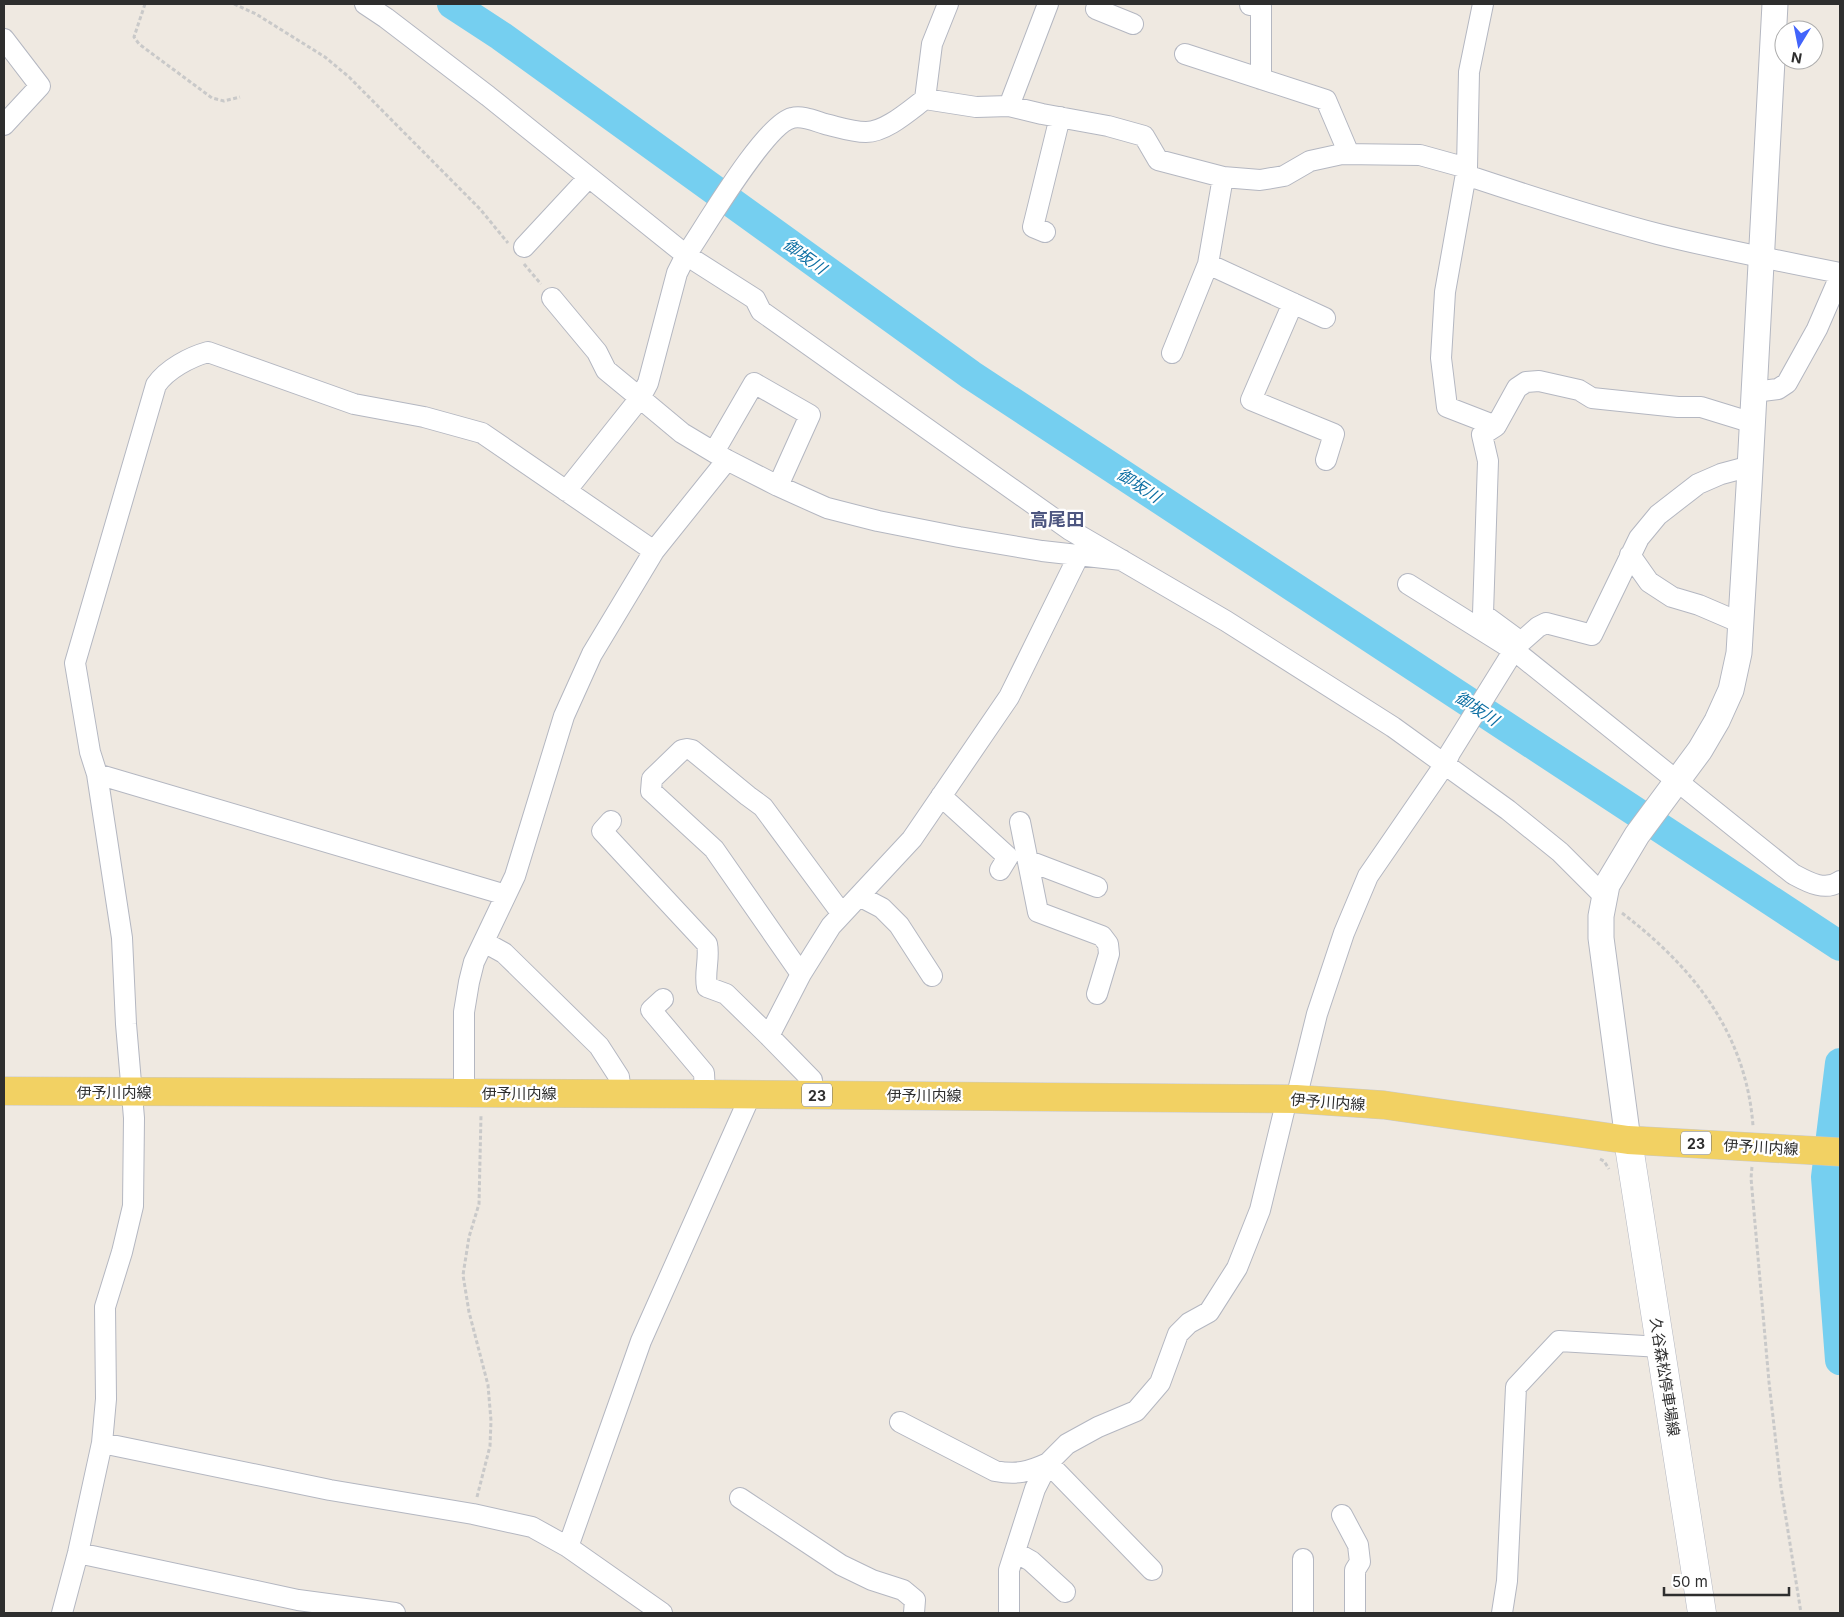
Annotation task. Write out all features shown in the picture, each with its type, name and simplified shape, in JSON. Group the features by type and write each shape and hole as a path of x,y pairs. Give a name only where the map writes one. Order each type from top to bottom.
{"main road":[{"name":"伊予川内線","path":"4,1091 621,1093 1292,1099 1384,1105 1628,1140 1840,1152"},
{"name":"久谷森松停車場線","path":"1628,1140 1702,1613"}],"street":[{"path":"365,4 480,90 589,177 755,299 761,311 1070,530 1226,621 1393,727 1448,759 1605,891"},
{"path":"925,99 932,44 948,4"},
{"path":"1010,106 1048,4"},
{"path":"1098,4 1096,9 1133,24"},
{"path":"1483,4 1470,72 1466,172 1445,292 1442,358 1447,407 1496,426"},
{"path":"1628,1140 1601,938 1600,916 1605,891 1637,835 1700,750 1716,721 1730,690 1739,653 1751,466 1775,4"},
{"path":"1250,6 1261,6 1261,78"},
{"path":"4,39 40,86 4,125"},
{"path":"1185,54 1326,100 1349,154"},
{"path":"566,491 640,398 648,383 677,273 688,251 756,148 780,124 792,118 806,118 842,129 868,132 889,125 925,99 976,107 1010,106 1108,126 1144,136 1158,160 1224,177 1260,180 1284,176 1310,161 1342,154 1420,155 1548,202 1658,234 1840,275 1817,329 1787,383 1778,389 1754,392"},
{"path":"1045,232 1033,228 1060,117"},
{"path":"518,251 589,177"},
{"path":"1172,353 1208,264 1224,177"},
{"path":"1208,264 1325,318"},
{"path":"552,298 597,352 606,370 670,424 721,456 778,486 827,508 869,519 959,538 1122,560"},
{"path":"1293,303 1251,400 1334,434 1326,460"},
{"path":"62,1613 78,1553 102,1443 106,1399 105,1307 122,1252 133,1206 133,1092 126,1024 122,938 97,774 90,752 75,663 156,385 163,375 197,355 208,352 354,404 424,418 482,434 654,551"},
{"path":"1515,650 1483,614 1488,461 1482,436 1496,426 1516,388 1526,382 1539,381 1578,390 1592,398 1678,407 1700,407 1753,423"},
{"path":"473,1093 464,1012 469,982 474,962 515,876 564,716 592,654 654,551 721,456 754,382 810,415 778,486"},
{"path":"1009,1613 1009,1570 1035,1489 1048,1463 1067,1444 1136,1411 1160,1383 1178,1334 1190,1323 1209,1312 1236,1268 1260,1210 1317,1014 1344,933 1368,876 1448,759 1515,650 1538,627 1546,624 1592,635 1639,538 1658,515 1698,484 1751,466"},
{"path":"769,1036 801,974 831,926 912,839 1009,696 1079,555"},
{"path":"1630,555 1649,582 1672,596 1741,623"},
{"path":"1408,584 1515,650 1676,783 1793,874 1822,886 1829,886 1840,881"},
{"path":"801,974 714,849 651,792 652,779 682,750 692,750 763,806 842,914"},
{"path":"97,774 506,895"},
{"path":"941,796 1004,864 1028,856 1097,888"},
{"path":"611,821 602,831 707,944 707,987 726,994 812,1080 812,1095"},
{"path":"1020,822 1038,912 1102,936 1108,944 1109,954 1097,994"},
{"path":"859,896 882,908 899,925 932,976"},
{"path":"484,942 504,953 599,1046 619,1077 621,1093"},
{"path":"663,999 651,1010 704,1073 705,1094"},
{"path":"568,1547 641,1341 751,1094"},
{"path":"1502,1613 1507,1581 1516,1387 1559,1340 1661,1347"},
{"path":"900,1422 995,1471 1006,1473 1028,1472 1048,1463"},
{"path":"102,1443 330,1490 532,1526 568,1547 662,1613"},
{"path":"1048,1463 1152,1570"},
{"path":"740,1498 840,1565 910,1595 915,1600 914,1613"},
{"path":"1342,1515 1358,1545 1360,1562 1355,1570 1354,1613"},
{"path":"1015,1552 1031,1561 1065,1592"},
{"path":"78,1553 298,1600 395,1613"},
{"path":"1303,1559 1303,1613"}],"path":[{"path":"145,4 134,37 139,44 212,98 224,101 240,97"},
{"path":"234,4 256,14 325,57 349,77 480,209 518,251 552,298"},
{"path":"1605,891 1619,911 1649,934 1667,951 1703,992 1731,1037 1746,1085 1759,1146 1751,1178 1769,1382 1782,1487 1801,1613"},
{"path":"473,1093 479,1204 465,1256 463,1276 468,1312 488,1385 491,1421 490,1446 473,1514"}],"waterway":[{"name":"御坂川","path":"452,4 501,36 971,375 1840,946"},
{"path":"1840,1063 1826,1177 1840,1360"}],"district":[{"name":"高尾田","path":"1057,519"}]}
